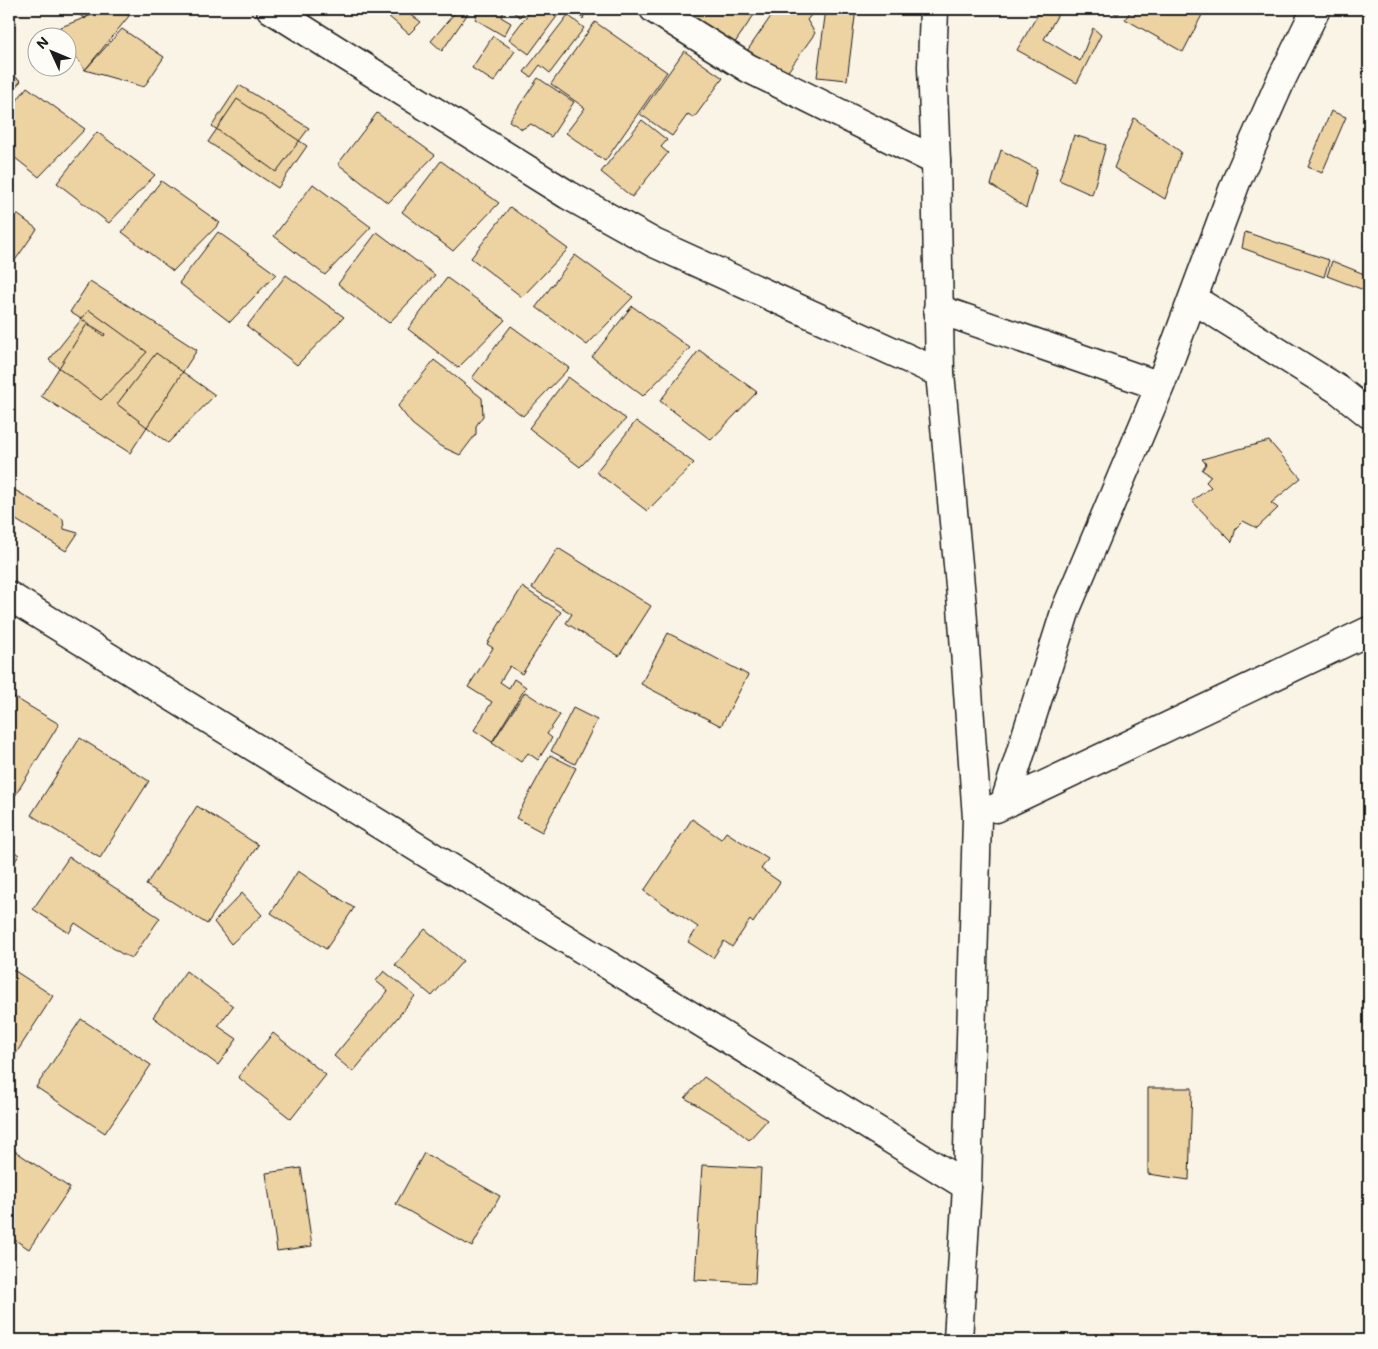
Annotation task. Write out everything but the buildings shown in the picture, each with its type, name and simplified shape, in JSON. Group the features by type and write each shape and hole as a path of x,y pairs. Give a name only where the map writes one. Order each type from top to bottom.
{"street":[{"path":"271,9 568,196 654,243 940,373"},
{"path":"934,9 932,67 936,162 940,373 962,606 977,818 967,1186 958,1340"},
{"path":"1005,802 1066,609 1160,386 1236,182 1282,78 1316,9"},
{"path":"660,10 748,68 936,162"},
{"path":"1193,298 1339,390 1369,414"},
{"path":"938,308 1160,386"},
{"path":"9,596 967,1186"},
{"path":"977,818 1005,802 1369,632"}]}
